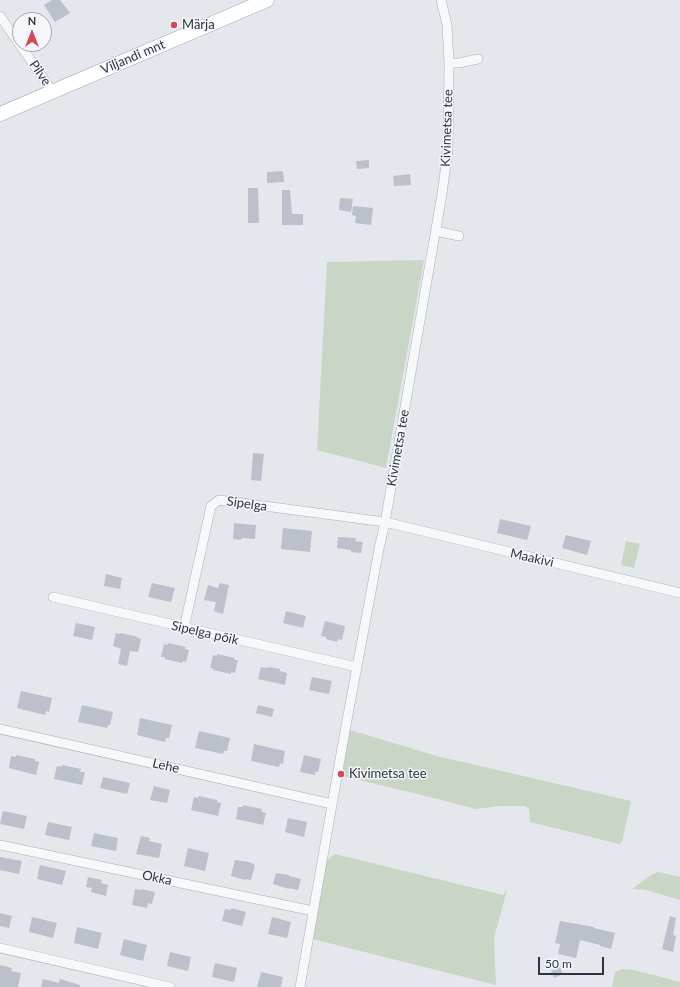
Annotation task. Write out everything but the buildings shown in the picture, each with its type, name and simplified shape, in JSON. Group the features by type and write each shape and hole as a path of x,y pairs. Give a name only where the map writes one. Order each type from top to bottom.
{"main road":[{"name":"Viljandi mnt","path":"0,114 259,2"}],"street":[{"name":"Kivimetsa tee","path":"300,987 357,667 385,522 442,194 448,149 448,63 447,25 441,0"},
{"name":"Pilve","path":"0,16 52,91"},
{"path":"448,63 459,63 478,59"},
{"path":"436,232 459,236"},
{"name":"Sipelga","path":"184,628 211,506 219,500 385,522"},
{"name":"Maakivi","path":"385,522 680,593"},
{"name":"Sipelga põik","path":"53,597 357,667"},
{"name":"Lehe","path":"0,729 332,804"},
{"name":"Okka","path":"0,845 313,911"},
{"path":"0,948 170,987"}],"green space":[{"path":"424,260 386,468 317,450 327,262"},
{"path":"626,541 640,544 634,568 621,565"},
{"path":"350,730 437,756 631,801 622,842 619,844 530,822 529,809 525,806 499,806 476,809 342,776"},
{"path":"335,854 503,895 507,890 494,938 496,985 313,939 326,861"},
{"path":"658,872 680,877 680,900 646,890 632,889 651,875"},
{"path":"622,969 634,970 680,982 680,987 612,987 615,972"}],"place":[{"name":"Märja","path":"174,25"},
{"name":"Kivimetsa tee","path":"341,774"}]}
